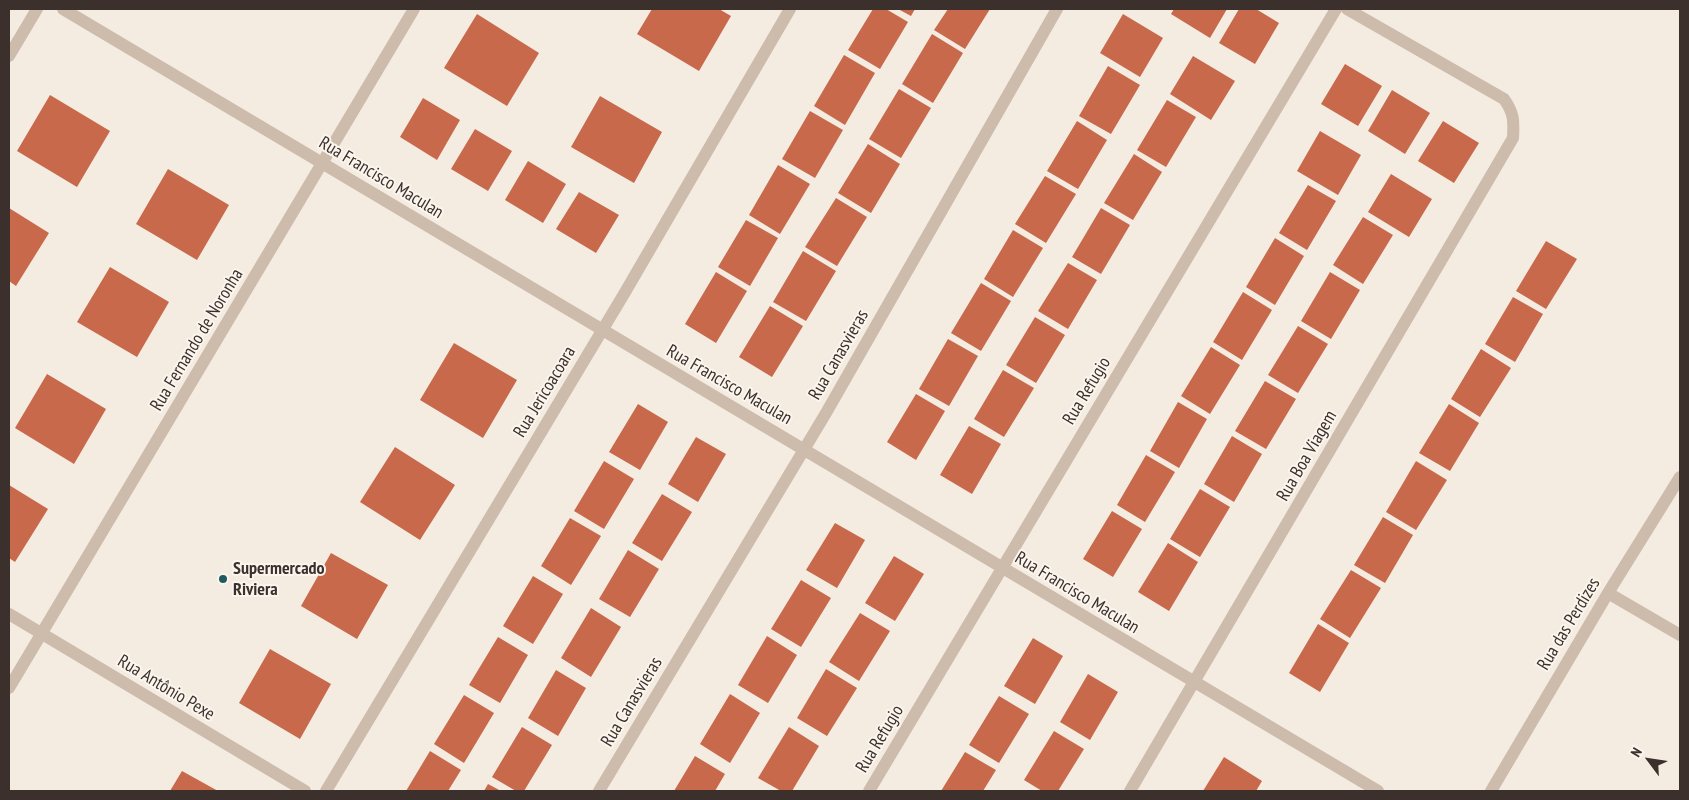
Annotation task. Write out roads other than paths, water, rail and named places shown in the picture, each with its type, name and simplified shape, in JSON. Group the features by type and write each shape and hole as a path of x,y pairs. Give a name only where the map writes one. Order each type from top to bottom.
{"street":[{"path":"9,56 37,9"},
{"name":"Rua Francisco Maculan","path":"63,9 1195,684 1378,791"},
{"name":"Rua Fernando de Noronha","path":"9,688 414,9"},
{"name":"Rua Jericoacoara","path":"326,791 602,331 790,9"},
{"name":"Rua Canasvieras","path":"599,791 804,450 1057,9"},
{"name":"Rua Refugio","path":"868,791 1336,9"},
{"name":"Rua Boa Viagem","path":"1130,791 1195,684 1513,138 1514,121 1511,109 1504,99 1347,9"},
{"name":"Rua das Perdizes","path":"1491,791 1608,593 1680,477"},
{"path":"1608,593 1680,635"},
{"name":"Rua Antônio Pexe","path":"9,614 305,791"}],"place":[{"name":"Supermercado Riviera","path":"223,579"}]}
